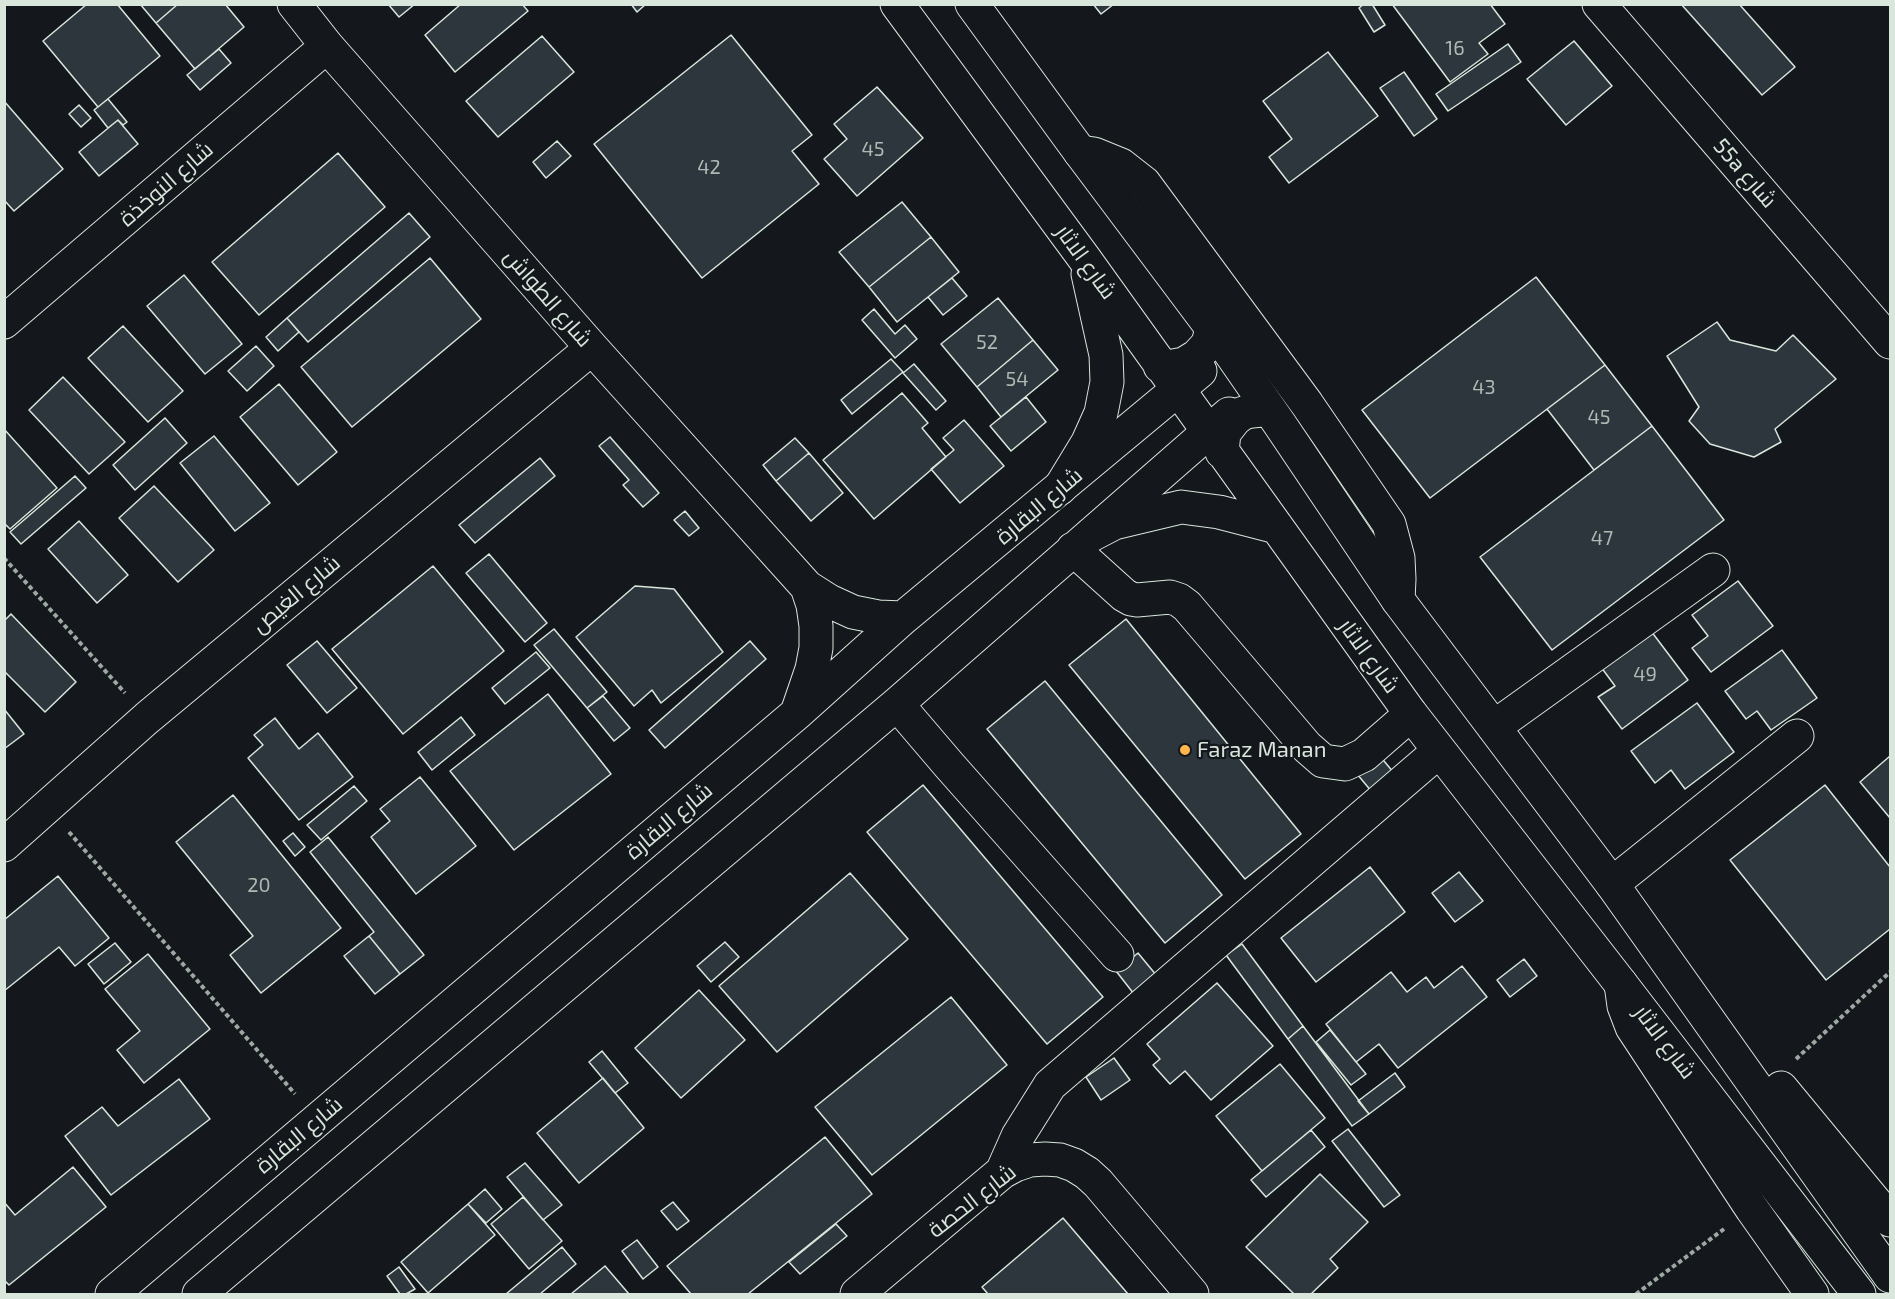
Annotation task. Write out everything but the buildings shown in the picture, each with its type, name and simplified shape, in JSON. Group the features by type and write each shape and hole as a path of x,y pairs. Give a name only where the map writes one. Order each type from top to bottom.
{"street":[{"name":"شارع الطواش","path":"294,4 327,46 592,348 807,587 852,612 878,617 903,618"},
{"name":"شارع الاثار","path":"897,4 1084,258 1411,714 1859,1294"},
{"name":"شارع الاثار","path":"972,4 1219,338 1398,600 1612,884 1890,1276"},
{"name":"55a شارع","path":"1599,4 1890,342"},
{"name":"شارع النوخذة","path":"4,322 327,46"},
{"path":"1080,152 1094,154 1121,165 1144,183 1307,404 1389,524 1398,558 1400,579 1398,600"},
{"path":"1060,488 1088,442 1101,413 1107,382 1106,355 1084,258"},
{"name":"شارع البقارة","path":"112,1294 796,714 903,618 1060,488 1169,378 1219,338"},
{"name":"شارع الغيص","path":"4,845 147,718 592,348"},
{"path":"199,1294 897,704 1082,542 1215,442 1263,402"},
{"path":"1082,542 1114,523 1181,507 1218,512 1277,527"},
{"path":"1082,542 1124,594 1131,599 1170,597 1187,606 1307,747 1323,760 1345,764 1364,755 1411,714"},
{"path":"1494,728 1713,570"},
{"name":"شارع الطواش","path":"796,714 806,689 816,648 813,605 807,587"},
{"path":"897,704 1117,955"},
{"path":"1612,884 1797,736"},
{"path":"1002,1172 1018,1136 1050,1084 1439,751"},
{"path":"1621,984 1624,1006 1632,1027 1752,1209 1812,1294"},
{"path":"1718,1033 1772,1078 1890,1220"},
{"name":"شارع الحصة","path":"857,1294 1002,1172 1030,1160 1045,1159 1067,1163 1087,1173 1098,1183 1192,1294"}],"path":[{"path":"4,558 147,718"},
{"path":"48,807 317,1120"},
{"path":"1772,1078 1789,1066 1890,972"},
{"path":"1636,1294 1752,1209"}],"place":[{"name":"Faraz Manan","path":"1185,750"}]}
